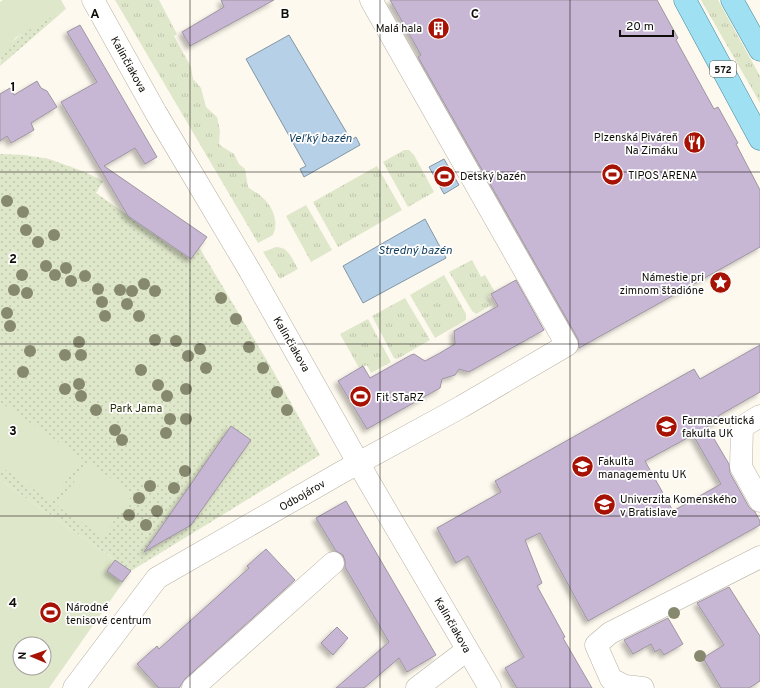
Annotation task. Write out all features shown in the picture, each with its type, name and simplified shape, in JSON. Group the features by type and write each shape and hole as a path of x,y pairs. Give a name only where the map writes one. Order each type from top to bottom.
{"main road":[{"name":"572","path":"685,0 760,139"},
{"path":"732,0 760,50"}],"street":[{"name":"Kalinčiakova","path":"93,0 156,113 250,271 490,688"},
{"name":"Odbojárov","path":"80,686 157,578 461,407 567,345 371,0"},
{"path":"760,416 742,427 741,467 760,501"},
{"path":"643,688 625,686 611,679 596,645 610,633 760,557"},
{"path":"192,688 333,563"},
{"path":"417,688 467,650"}],"green space":[{"path":"3,0 61,0 66,9 15,38 0,60 0,2"},
{"path":"115,0 159,0 177,34 174,36 191,67 193,79 201,88 206,107 217,117 220,131 219,143 221,146 234,154 239,164 245,169 248,187 261,196 272,210 275,220 275,230 273,235 258,243"},
{"path":"701,0 718,0 760,76 760,103"},
{"path":"66,9 0,66 2,56 16,39 36,25"},
{"path":"404,150 409,150 414,155 434,192 408,207 383,162"},
{"name":"Park Jama","path":"0,154 24,155 49,159 85,172 103,181 96,193 190,259 199,247 272,369 320,455 131,571 0,480"},
{"path":"377,166 402,210 338,247 313,202"},
{"path":"306,205 332,250 311,262 286,216"},
{"path":"276,247 287,251 298,269 280,279 263,252"},
{"path":"472,260 481,277 485,275 495,292 488,297 492,305 476,314 472,311 449,272"},
{"path":"444,275 466,314 466,320 435,338 410,295"},
{"path":"405,298 430,340 397,359 394,358 372,316"},
{"path":"368,319 391,362 371,373 367,365 359,368 340,334"},
{"path":"0,402 82,458 52,502 0,466"},
{"path":"88,462 133,494 103,537 57,506"},
{"name":"Národné tenisové centrum","path":"0,480 131,571 49,688 0,688"}],"water":[{"name":"Veľký bazén","path":"289,35 351,140 356,137 360,145 304,177 300,169 306,166 246,59"},
{"name":"Detský bazén","path":"444,159 459,185 444,194 429,167"},
{"name":"Stredný bazén","path":"425,219 446,258 363,303 343,266"}],"building":[{"path":"221,0 274,0 190,46 182,32 224,7"},
{"name":"TIPOS ARENA","path":"390,0 657,0 678,38 676,40 714,109 718,107 738,143 736,144 760,190 760,247 579,348 578,339 418,57 421,55"},
{"path":"80,25 157,157 145,164 135,148 104,166 207,237 191,259 128,216 61,102 97,82 67,32"},
{"path":"37,81 41,88 47,91 57,107 31,123 34,130 11,143 7,136 0,141 0,94 10,88 14,95"},
{"path":"516,280 544,330 469,372 459,369 455,375 442,379 440,388 367,429 338,381 363,366 370,378 411,355 414,354 425,361 440,353 455,344 454,331 498,306 491,294"},
{"path":"760,345 760,392 718,416 720,420 707,427 729,464 730,473 749,507 755,512 760,521 760,525 588,621 540,533 525,540 542,583 537,586 565,637 563,638 592,688 517,688 505,668 524,657 468,556 456,563 437,528 501,492 495,481 694,369 700,379","holes":["693,435 721,484 673,511 645,461"]},
{"path":"231,426 251,440 191,525 144,552"},
{"path":"346,501 436,655 407,672 399,658 364,688 336,688 389,642 345,567 343,555 336,551 316,518"},
{"path":"266,549 295,580 185,679 179,688 159,688 137,664 157,646 159,649 249,568 247,566"},
{"path":"115,560 131,571 122,582 107,571"},
{"path":"729,587 760,636 760,681 749,688 721,688 703,658 724,645 697,603"},
{"path":"668,618 683,644 664,655 660,649 655,652 651,644 633,654 624,640"},
{"path":"337,627 348,638 333,655 321,643"}],"place":[{"name":"Malá hala","path":"438,28"},
{"name":"Plzenská Piváreň Na Zimáku","path":"694,143"},
{"name":"TIPOS ARENA","path":"612,175"},
{"name":"Detský bazén","path":"444,176"},
{"name":"Námestie pri zimnom štadióne","path":"720,283"},
{"name":"Fit STaRZ","path":"361,397"},
{"name":"Farmaceutická fakulta UK","path":"666,426"},
{"name":"Fakulta managementu UK","path":"582,467"},
{"name":"Univerzita Komenského v Bratislave","path":"605,505"},
{"name":"Národné tenisové centrum","path":"51,613"}]}
